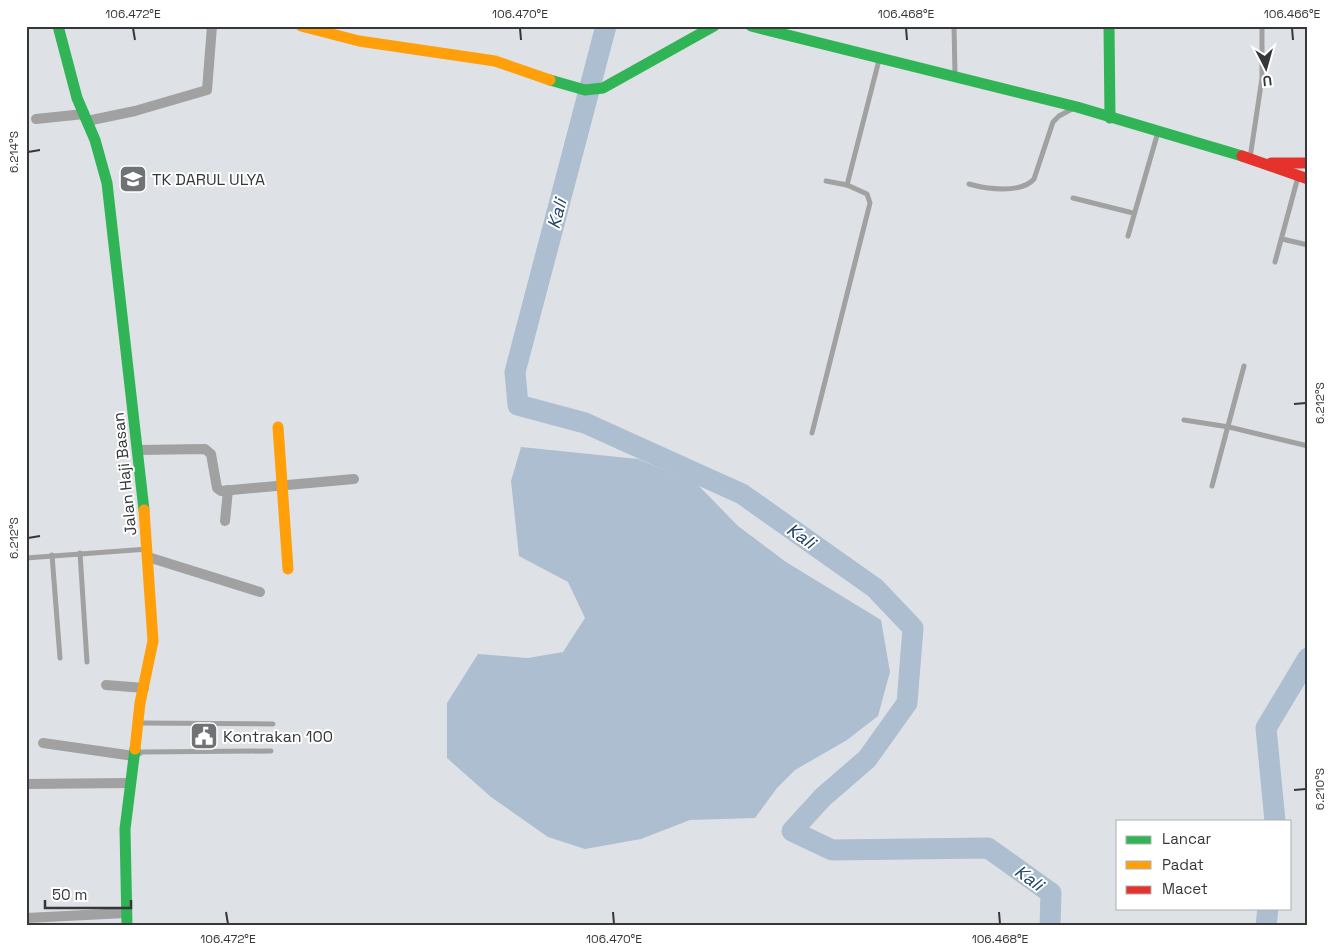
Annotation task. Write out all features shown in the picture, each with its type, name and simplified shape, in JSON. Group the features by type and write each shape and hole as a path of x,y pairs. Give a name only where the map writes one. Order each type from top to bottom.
{"street":[{"name":"Jalan Haji Basan","path":"58,26 107,183 148,553 153,641 138,723 125,830 126,926"},
{"path":"36,119 86,117 135,110 207,90 212,26"},
{"path":"301,26 350,40 495,60 575,87 591,90 603,88 714,26"},
{"path":"751,26 1077,107 1250,158 1303,178"},
{"path":"1109,26 1110,118"},
{"path":"1265,163 1305,163"},
{"path":"278,427 288,569"},
{"path":"138,450 205,449 211,454 214,462 217,488 221,491 354,478"},
{"path":"225,521 228,490"},
{"path":"148,553 260,592"},
{"path":"106,685 144,688"},
{"path":"43,743 134,756"},
{"path":"26,784 130,784"},
{"path":"26,918 126,913"}],"lane":[{"path":"954,26 955,76"},
{"path":"1250,158 1262,78 1262,26"},
{"path":"847,185 879,59"},
{"path":"969,184 990,188 1023,187 1030,184 1034,179 1053,122 1059,116 1077,107"},
{"path":"1128,236 1133,213 1158,132"},
{"path":"1275,262 1303,178 1305,163"},
{"path":"812,433 870,203 867,194 847,185 826,181"},
{"path":"1073,198 1133,213"},
{"path":"1282,239 1308,245"},
{"path":"1212,486 1244,366"},
{"path":"1184,420 1229,427 1308,446"},
{"path":"26,558 80,553 148,553"},
{"path":"80,553 87,662"},
{"path":"52,555 60,658"},
{"path":"138,723 273,724"},
{"path":"134,756 142,752 271,751"}],"water":[{"path":"521,447 638,459 697,484 738,526 786,562 881,620 890,672 878,716 847,740 795,770 777,788 755,818 690,820 641,839 585,849 548,837 491,797 447,758 447,703 478,654 528,658 563,652 585,618 568,582 519,556 511,481"}],"waterway":[{"name":"Kali","path":"606,26 515,372 518,405 585,423 742,494 875,588 913,628 907,703 867,759 823,797 792,831 832,850 988,848 1051,893 1050,926"},
{"path":"1275,820 1266,728 1308,658"},
{"path":"1266,926 1268,910"}],"traffic: fast":[{"path":"58,26 77,98 95,140 107,183 144,510"},
{"path":"550,80 585,90 603,88 714,26"},
{"path":"751,26 1077,107 1242,156"},
{"path":"1109,26 1110,118"},
{"path":"127,926 125,829 135,749"}],"traffic: slow":[{"path":"301,26 359,41 495,61 550,80"},
{"path":"278,427 288,569"},
{"path":"135,749 140,703 153,641 144,510"}],"traffic: jam":[{"path":"1242,156 1308,179"},
{"path":"1271,163 1308,163"}],"place":[{"name":"TK DARUL ULYA","path":"133,179"},
{"name":"Kontrakan 100","path":"204,736"}]}
